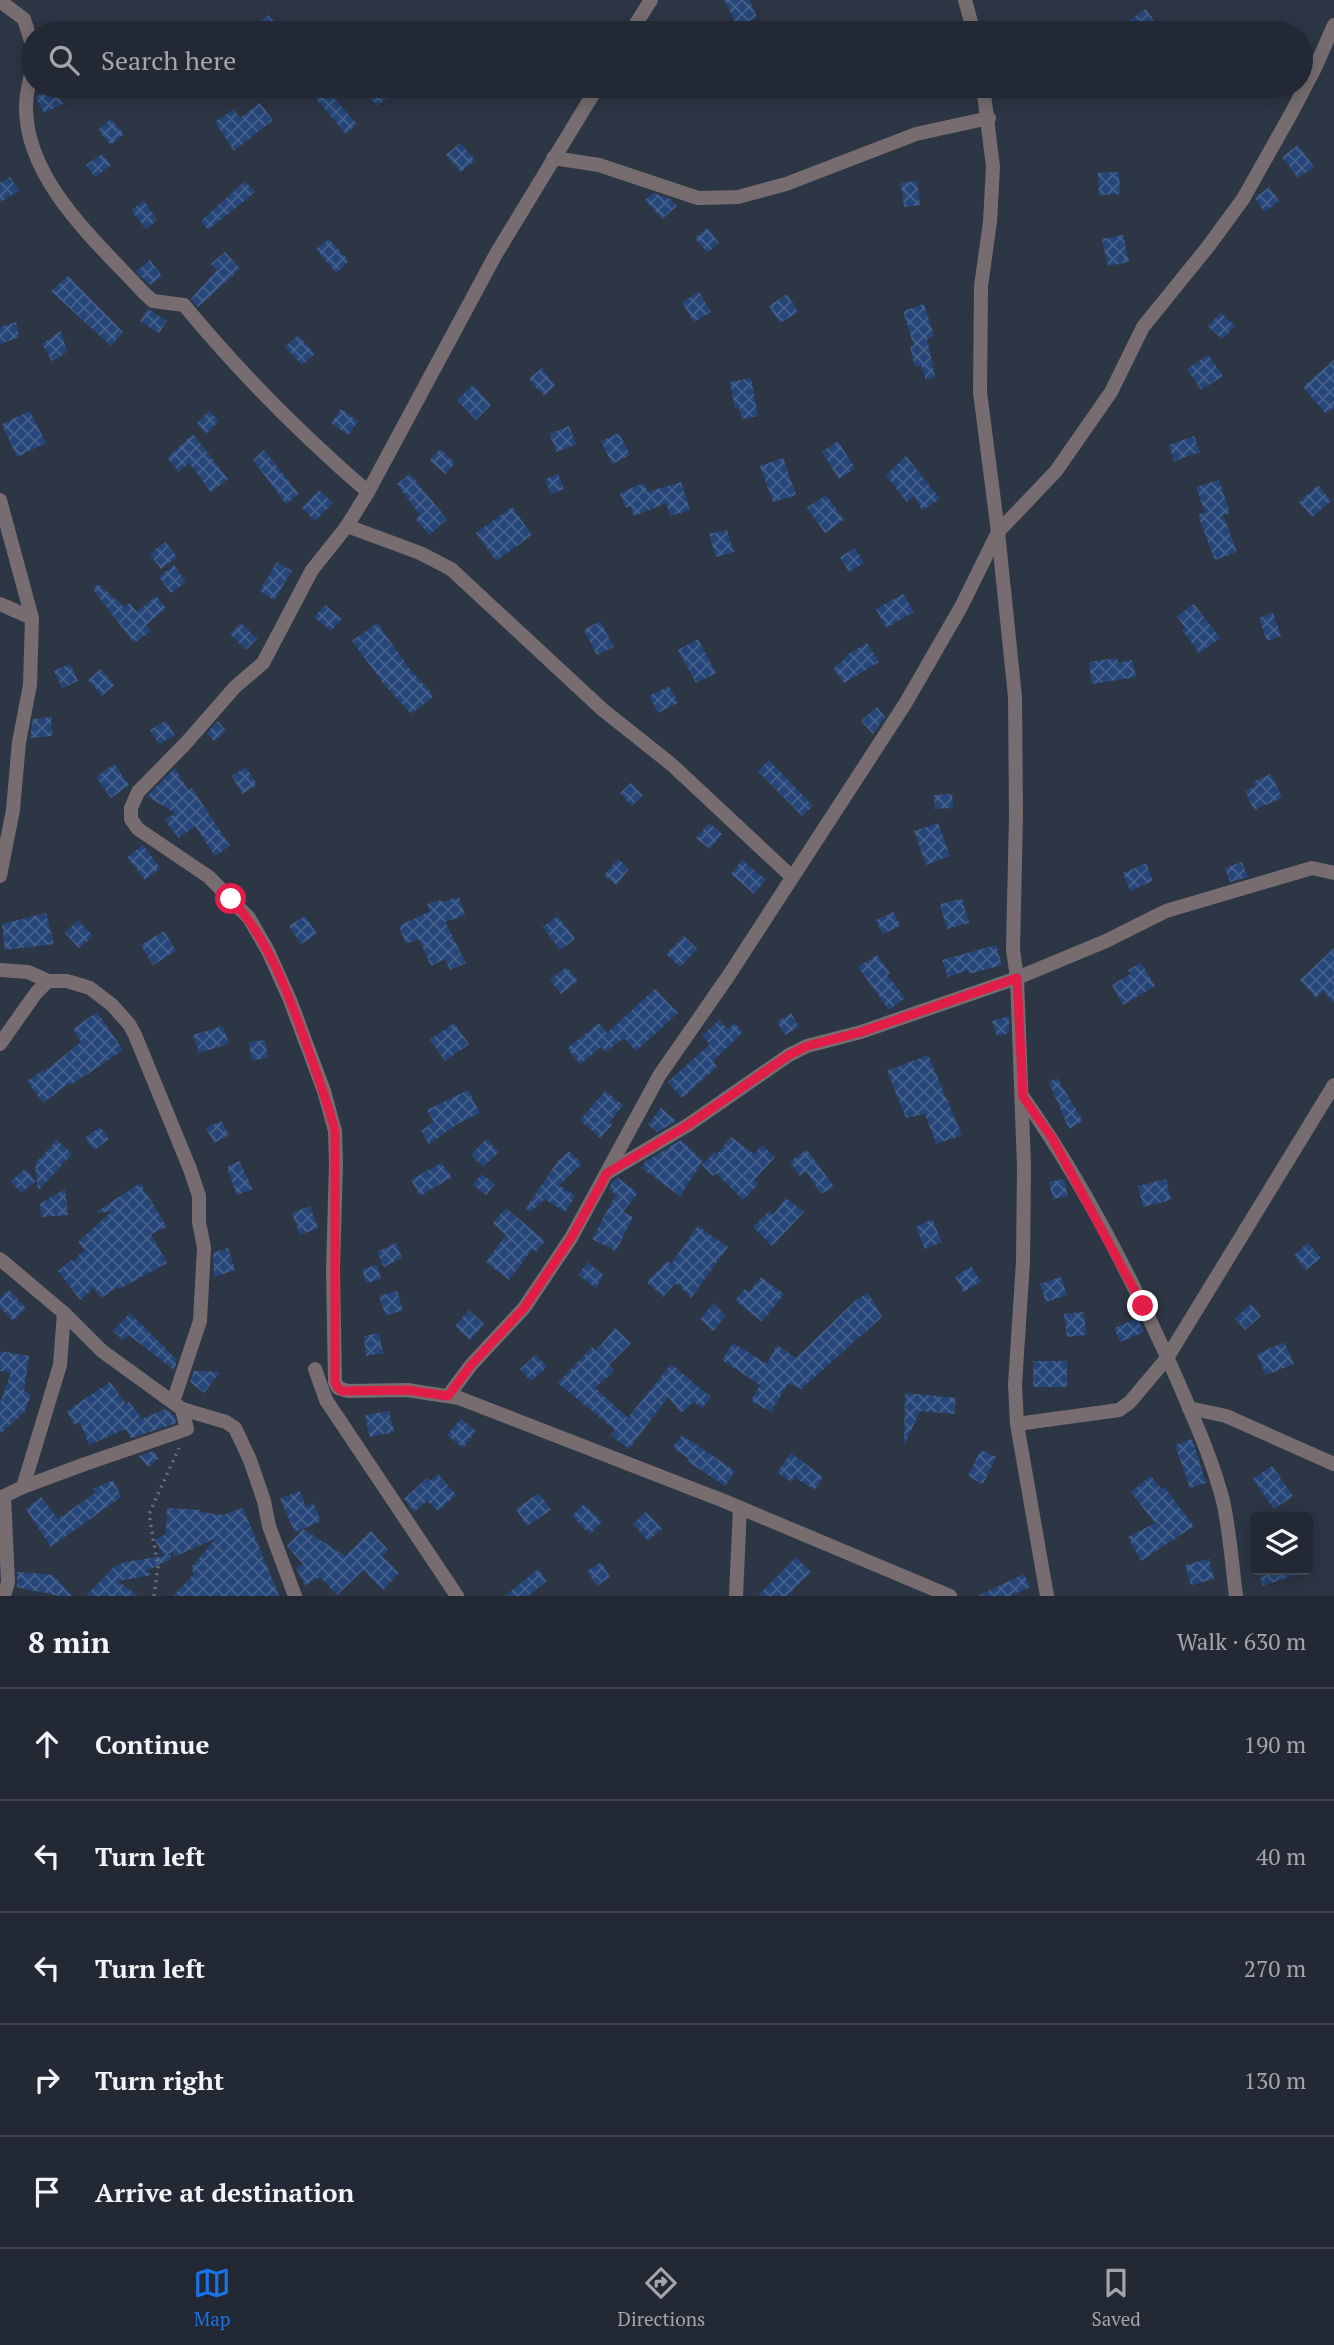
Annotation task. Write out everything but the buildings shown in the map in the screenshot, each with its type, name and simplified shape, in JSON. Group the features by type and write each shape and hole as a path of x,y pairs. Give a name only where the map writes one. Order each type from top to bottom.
{"street":[{"path":"638,21 651,0"},
{"path":"965,0 971,21"},
{"path":"0,1 25,21"},
{"path":"1313,72 1334,25"},
{"path":"27,98 30,138 53,192 144,293 153,301 184,305 292,425 368,492"},
{"path":"591,98 496,254 368,492 347,527 312,570 263,663 235,687 138,792 131,808 131,819 138,829 209,877 249,918 268,951 290,1000 324,1091 335,1131 333,1270 335,1382 338,1388 348,1391 407,1390 459,1398 740,1508 950,1596"},
{"path":"985,98 993,167 990,222 981,286 980,392 1015,697 1013,950 1023,1097 1023,1262 1015,1384 1017,1424 1047,1596"},
{"path":"448,1396 471,1365 524,1308 571,1238 659,1076 905,704 961,607 998,532 1056,471 1111,391 1143,327 1207,248 1242,199 1298,98"},
{"path":"554,158 599,165 698,198 738,197 786,184 916,134 989,118"},
{"path":"0,500 32,618 30,685 19,741 13,810 0,876"},
{"path":"347,527 420,553 451,569 603,710 671,764 792,877"},
{"path":"0,604 32,618"},
{"path":"607,1173 688,1125 789,1055 807,1046 861,1032 1017,978 1106,941 1166,911 1312,868 1334,873"},
{"path":"0,970 28,972 48,981 67,981 90,988 129,1024 190,1169 199,1196 199,1222 204,1248 200,1321 178,1406 187,1429 74,1468 2,1497 8,1582 4,1596"},
{"path":"0,1044 36,993 48,981"},
{"path":"1017,1424 1119,1410 1130,1402 1167,1358 1334,1085"},
{"path":"1023,1097 1052,1138 1092,1208 1143,1306 1189,1408 1223,1502 1236,1596"},
{"path":"0,1259 64,1313 102,1351 178,1406 226,1422 235,1428 250,1460 269,1526 295,1596"},
{"path":"23,1487 60,1365 64,1313"},
{"path":"315,1369 326,1400 457,1596"},
{"path":"1189,1408 1226,1416 1334,1464"},
{"path":"736,1596 740,1508"}],"path":[{"path":"154,1596 158,1567 149,1514 187,1429"}],"route":[{"path":"231,899 249,918 268,951 290,1000 324,1091 335,1131 335,1382 342,1391 407,1390 448,1396 471,1365 524,1308 571,1238 607,1173 688,1125 789,1055 807,1046 861,1032 1017,978 1023,1097 1052,1138 1143,1306"}]}
